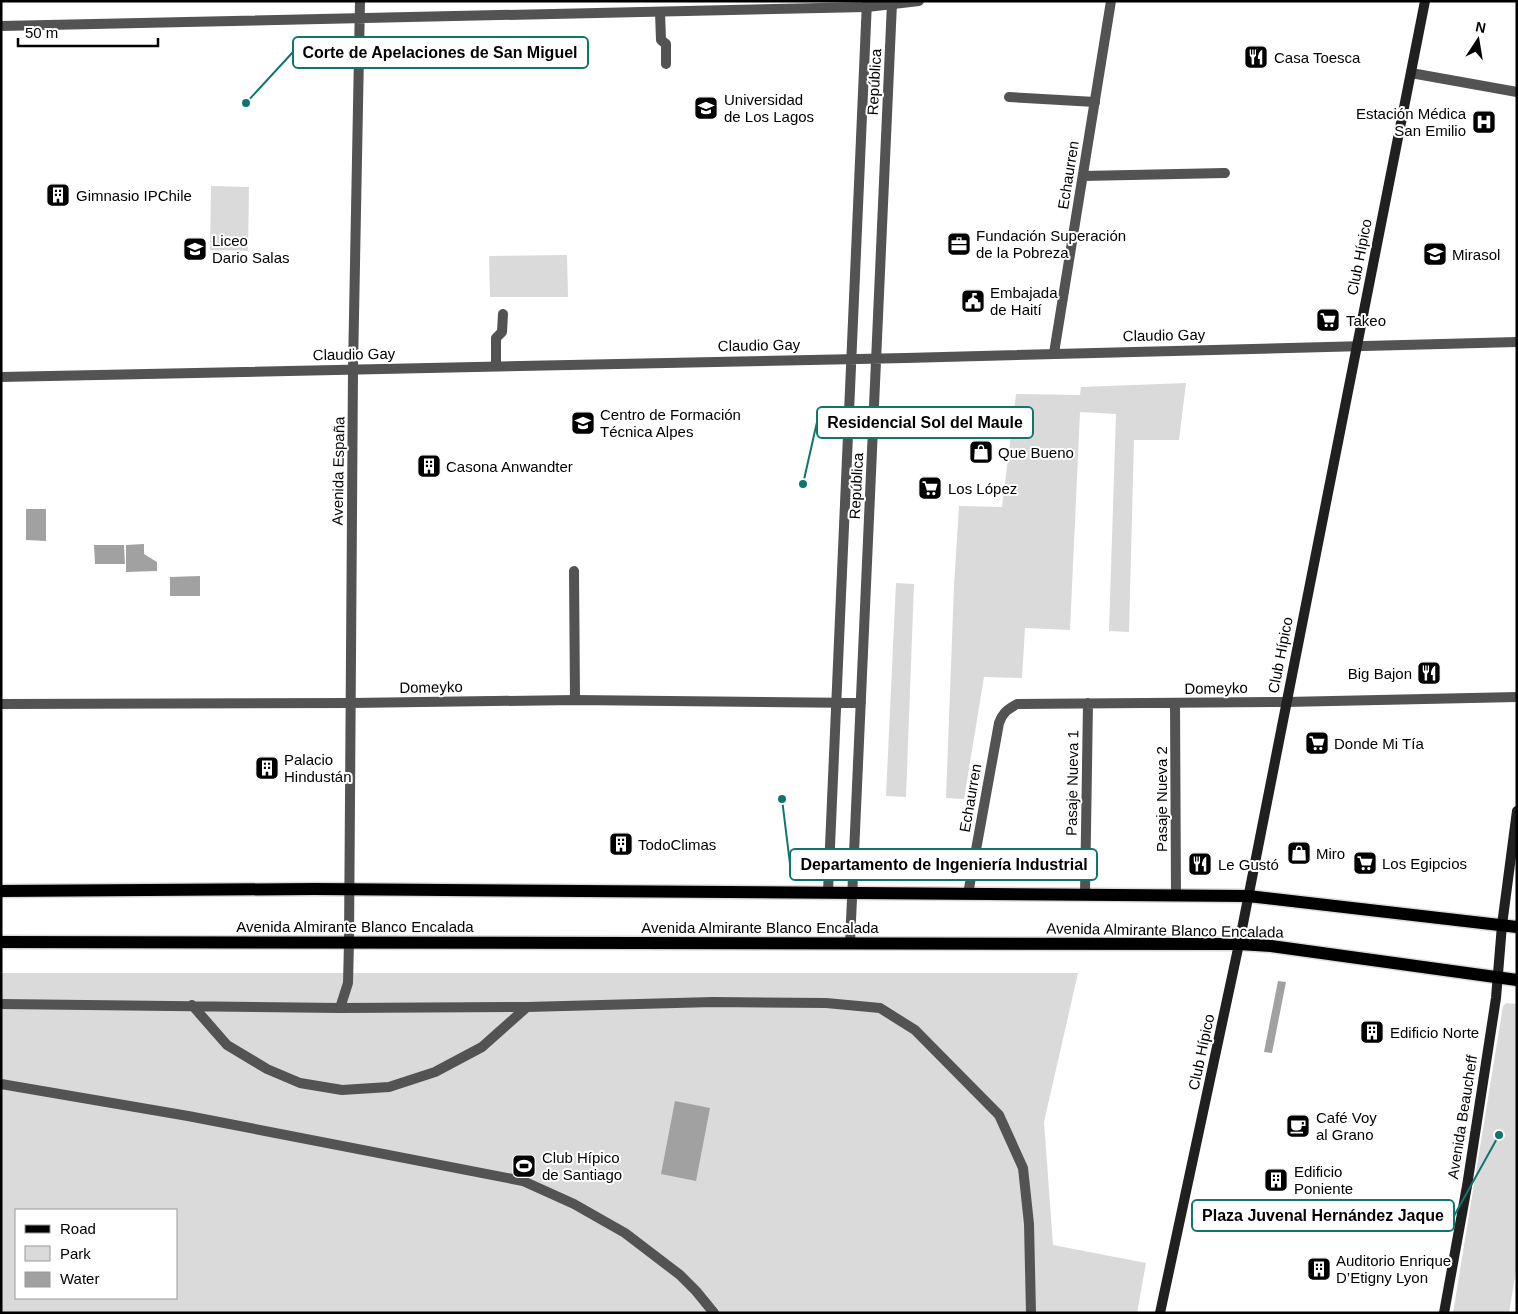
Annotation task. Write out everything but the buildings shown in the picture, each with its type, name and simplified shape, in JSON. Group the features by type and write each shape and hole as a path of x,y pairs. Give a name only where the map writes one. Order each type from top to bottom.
{"main road":[{"name":"Club Hípico","path":"1160,1313 1240,944 1425,1"},
{"name":"Avenida Beaucheff","path":"1444,1313 1467,1186 1498,978 1502,925 1517,811"},
{"path":"1,891 350,889 1248,896 1517,927"},
{"name":"Avenida Almirante Blanco Encalada","path":"1,942 1240,944 1271,946 1517,980"}],"street":[{"name":"Avenida España","path":"340,1008 348,983 349,942 353,369 360,1"},
{"path":"1,26 660,12 919,1"},
{"name":"Echaurren","path":"1054,353 1111,1"},
{"name":"República","path":"850,943 891,2"},
{"name":"República","path":"828,892 867,4"},
{"path":"660,12 661,40 666,44 666,64"},
{"path":"1411,73 1517,92"},
{"path":"1009,97 1095,102"},
{"path":"1083,176 1224,173"},
{"path":"496,366 496,338 502,332 504,314"},
{"name":"Claudio Gay","path":"1,377 1517,342"},
{"path":"574,571 575,700"},
{"name":"Domeyko","path":"1006,710 1017,704 1286,702 1517,697"},
{"name":"Domeyko","path":"1,704 575,700 861,703"},
{"name":"Pasaje Nueva 1","path":"1085,894 1088,703"},
{"name":"Pasaje Nueva 2","path":"1175,703 1176,895"},
{"name":"Echaurren","path":"968,894 999,723 1006,710"},
{"path":"1,1004 340,1008 713,1002 826,1003 880,1008 915,1030 998,1115 1023,1168 1029,1224 1031,1313"},
{"path":"192,1005 227,1045 267,1069 300,1083 342,1090 389,1087 435,1072 482,1047 527,1006"},
{"path":"1,1084 198,1118 523,1180 574,1204 625,1233 680,1275 714,1313"}],"green space":[{"path":"211,186 249,187 248,251 210,250"},
{"path":"567,255 568,297 490,297 489,256"},
{"path":"1186,383 1179,440 1134,440 1129,632 1109,631 1116,414 1080,412 1070,630 1025,628 1022,678 984,677 964,799 946,798 959,506 1002,507 1016,394 1080,395 1081,387"},
{"path":"896,583 914,584 906,797 886,796"},
{"name":"Club Hípico de Santiago","path":"1,973 1078,973 1044,1122 1053,1245 1146,1263 1137,1313 1,1313"},
{"path":"1506,1003 1517,1004 1517,1264 1509,1313 1453,1313 1503,1006"}],"water":[{"path":"26,509 46,509 46,541 26,540"},
{"path":"144,544 144,554 157,562 157,571 126,572 126,545"},
{"path":"94,545 124,545 125,564 95,564"},
{"path":"200,576 200,596 170,596 170,577"},
{"path":"1278,981 1286,982 1272,1053 1264,1052"},
{"path":"675,1101 710,1108 696,1181 661,1174"}],"place":[{"name":"Casa Toesca","path":"1256,57"},
{"name":"Corte de Apelaciones de San Miguel","path":"246,103"},
{"name":"Universidad de Los Lagos","path":"706,108"},
{"name":"Estación Médica San Emilio","path":"1484,122"},
{"name":"Gimnasio IPChile","path":"58,195"},
{"name":"Fundación Superación de la Pobreza","path":"959,244"},
{"name":"Liceo Dario Salas","path":"195,249"},
{"name":"Mirasol","path":"1435,254"},
{"name":"Embajada de Haití","path":"973,301"},
{"name":"Takeo","path":"1328,320"},
{"name":"Centro de Formación Técnica Alpes","path":"583,423"},
{"name":"Que Bueno","path":"981,452"},
{"name":"Casona Anwandter","path":"429,466"},
{"name":"Residencial Sol del Maule","path":"803,484"},
{"name":"Los López","path":"930,488"},
{"name":"Big Bajon","path":"1429,673"},
{"name":"Donde Mi Tía","path":"1317,743"},
{"name":"Palacio Hindustán","path":"267,768"},
{"name":"Departamento de Ingeniería Industrial","path":"782,799"},
{"name":"TodoClimas","path":"621,844"},
{"name":"Miro","path":"1299,853"},
{"name":"Los Egipcios","path":"1365,863"},
{"name":"Le Gustó","path":"1200,864"},
{"name":"Edificio Norte","path":"1372,1032"},
{"name":"Café Voy al Grano","path":"1298,1126"},
{"name":"Plaza Juvenal Hernández Jaque","path":"1499,1135"},
{"name":"Club Hípico de Santiago","path":"524,1166"},
{"name":"Edificio Poniente","path":"1276,1180"},
{"name":"Auditorio Enrique D’Etigny Lyon","path":"1319,1269"}]}
